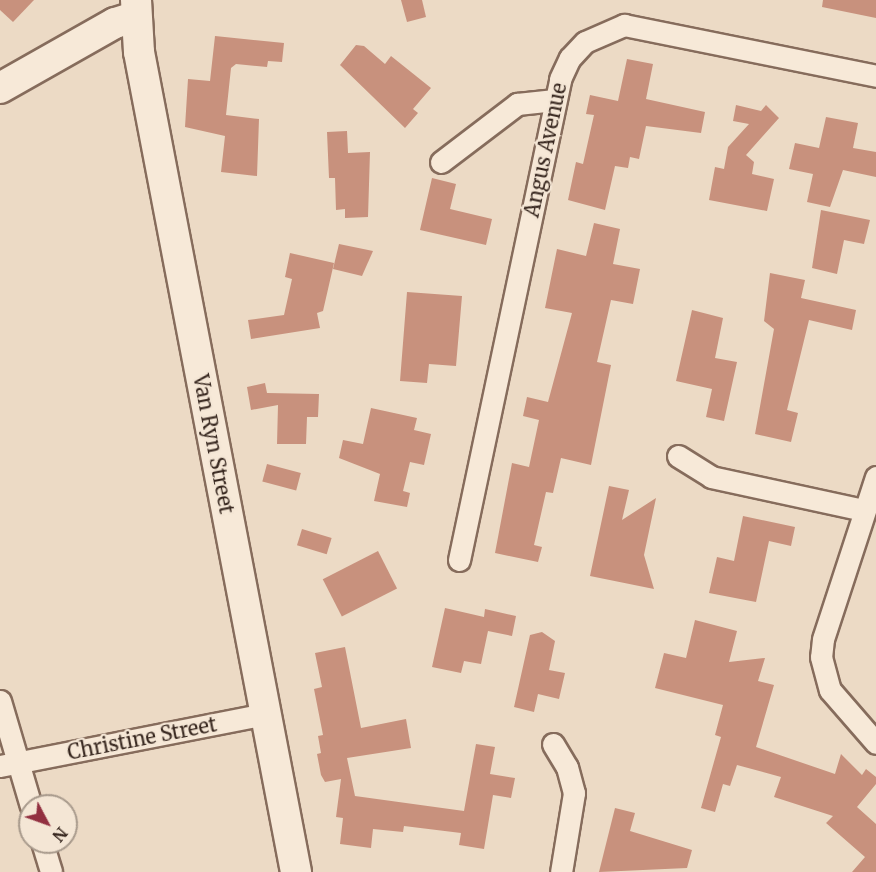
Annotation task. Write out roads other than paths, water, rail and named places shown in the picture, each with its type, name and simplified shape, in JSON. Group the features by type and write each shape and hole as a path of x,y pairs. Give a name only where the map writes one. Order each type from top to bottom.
{"street":[{"path":"0,88 116,23 135,8"},
{"name":"Van Ryn Street","path":"135,8 296,872"},
{"name":"Angus Avenue","path":"459,560 555,100 570,58 592,38 624,25 876,76"},
{"path":"441,162 516,104 555,100"},
{"path":"678,456 711,477 864,510"},
{"path":"876,477 864,510 821,657 830,690 876,742"},
{"path":"0,701 9,764 25,794"},
{"name":"Christine Street","path":"9,764 266,714"},
{"path":"553,744 567,767 574,793 561,872"},
{"path":"46,854 51,872"}]}
